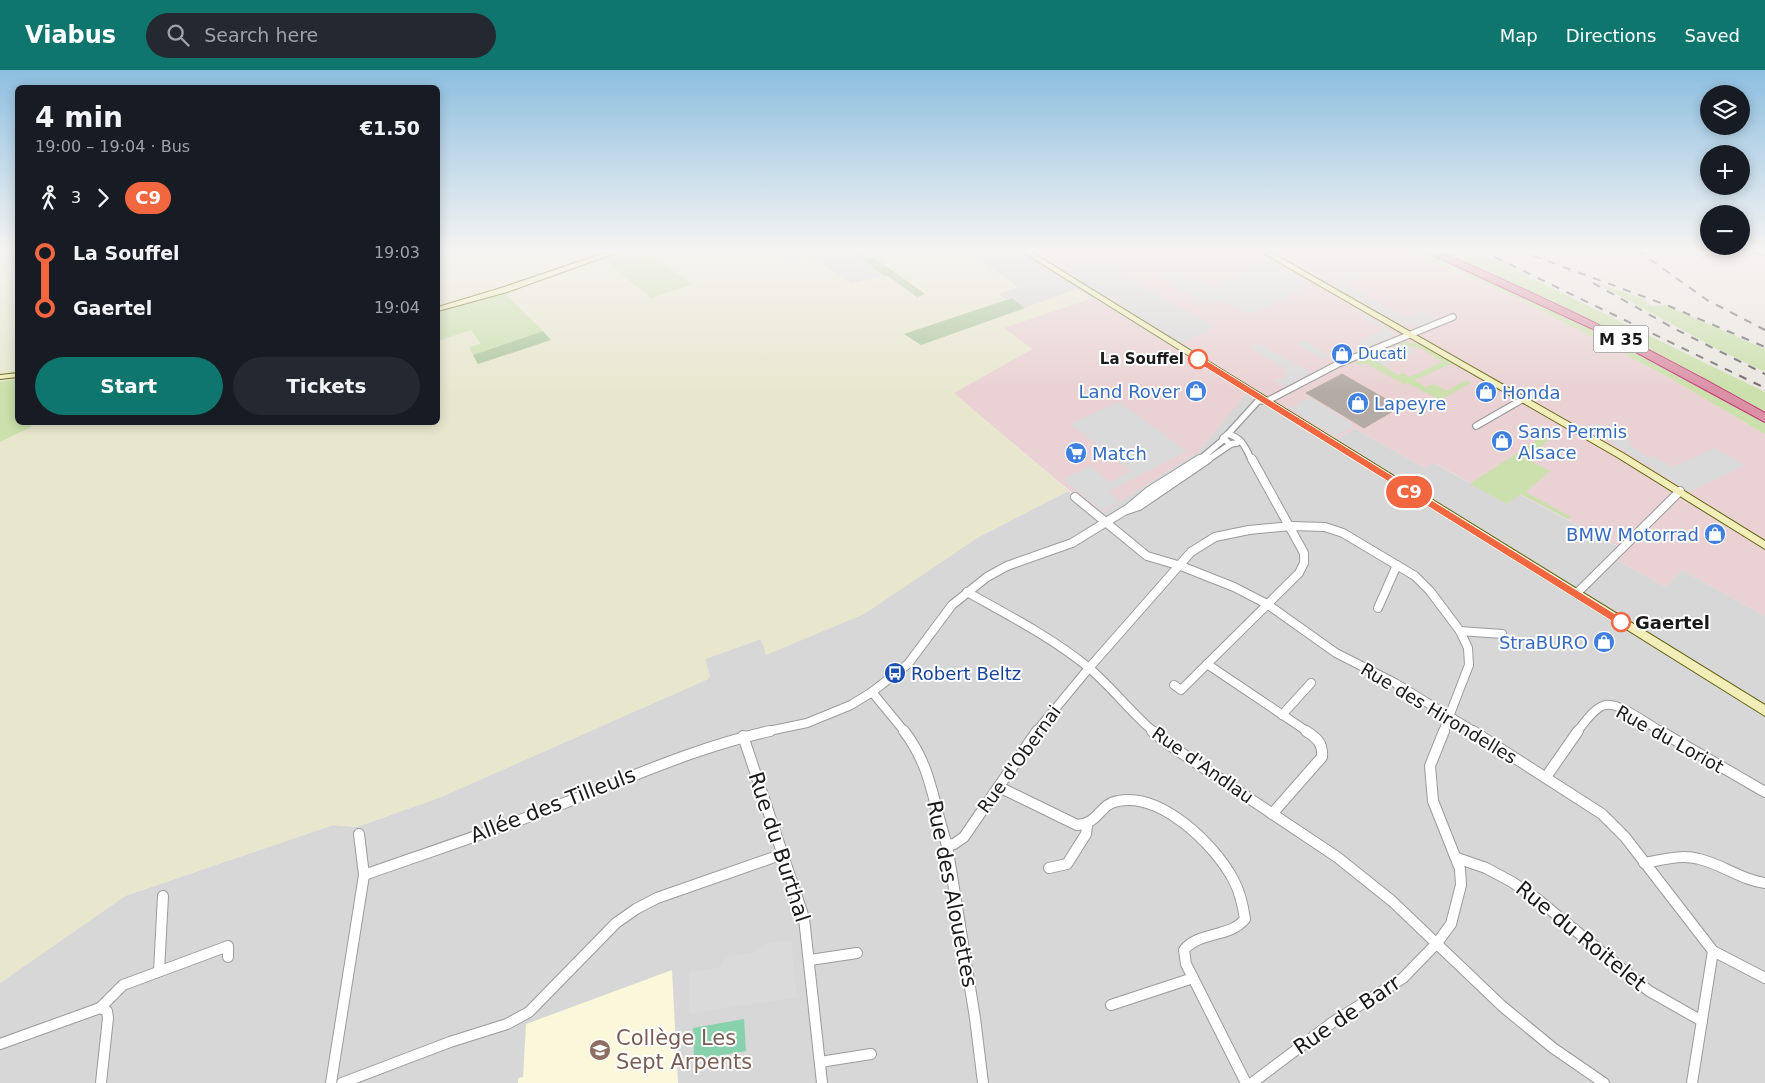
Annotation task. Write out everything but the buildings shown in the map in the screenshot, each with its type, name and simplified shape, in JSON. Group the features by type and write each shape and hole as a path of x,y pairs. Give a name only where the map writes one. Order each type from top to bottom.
{"highway":[{"name":"M 35","path":"1532,297 1659,359 1765,418"},
{"name":"M 35","path":"1552,297 1613,326 1765,408"}],"street":[{"path":"440,308 479,297"},
{"path":"1099,297 1765,711"},
{"path":"1345,297 1680,491 1765,546"},
{"path":"1124,511 1133,502 1181,471 1226,437 1255,403 1269,400 1338,364 1412,335 1453,316"},
{"path":"0,378 15,376"},
{"path":"1476,426 1523,399"},
{"path":"1124,511 1139,506 1236,442 1240,422"},
{"path":"1174,686 1181,690 1299,573 1304,563 1304,553 1291,526 1248,452 1236,442 1226,437"},
{"path":"1576,594 1680,491"},
{"name":"Rue des Hirondelles","path":"1075,497 1147,556 1181,566 1234,586 1267,604 1336,653 1395,683 1449,715 1602,814 1625,837 1702,939 1714,951 1765,978"},
{"name":"Allée des Tilleuls","path":"364,874 565,803 643,771 743,736 807,723 852,705 908,664 918,653 941,617 967,592 1007,566 1072,543 1124,511"},
{"name":"Rue d'Obernai","path":"947,845 954,844 964,837 1040,726 1192,552 1206,541 1215,537 1249,530 1291,526 1325,527 1343,532 1397,565"},
{"path":"1378,608 1397,565"},
{"name":"Rue de Barr","path":"1252,1083 1333,1022 1403,978 1437,943 1451,924 1461,885 1457,858 1433,801 1430,766 1469,665 1468,648 1460,631 1430,590 1415,576 1397,565"},
{"name":"Rue d'Andlau","path":"967,592 1046,637 1089,668 1137,718 1168,744 1345,863 1392,901 1502,1006 1553,1048 1604,1083"},
{"path":"1460,631 1502,634"},
{"path":"1207,664 1317,738 1323,747 1322,758 1272,814"},
{"path":"1282,715 1311,683"},
{"name":"Rue des Alouettes","path":"872,692 906,733 922,760 932,785 938,819 947,845 975,1018 983,1083"},
{"name":"Rue du Loriot","path":"1546,777 1596,709 1606,705 1619,707 1765,792"},
{"name":"Rue du Burthal","path":"743,736 804,918 822,1083"},
{"path":"998,786 1077,825 1087,826 1093,822 1103,808 1118,800 1133,800 1159,808 1197,832 1214,850 1228,871 1245,905 1245,919 1239,926 1190,942 1184,950 1186,964 1246,1083"},
{"path":"1049,868 1067,864 1086,834 1087,826"},
{"path":"331,1083 364,874 359,834"},
{"path":"342,1083 450,1042 518,1020 530,1012 616,923 636,909 657,898 783,854"},
{"path":"1644,863 1681,856 1705,860 1752,882 1765,883"},
{"name":"Rue du Roitelet","path":"1457,858 1473,862 1512,880 1537,897 1650,992 1702,1021"},
{"path":"158,971 162,896"},
{"path":"0,1044 100,1008 123,985 158,971 228,946 228,957"},
{"path":"1692,1083 1714,951"},
{"path":"810,960 857,953"},
{"path":"1111,1005 1193,978"},
{"path":"100,1008 107,1011 108,1018 101,1083"},
{"path":"820,1062 871,1054"}],"shaded area":[{"path":"1003,297 1054,297 1025,308 1012,298 1007,300"},
{"path":"1091,297 1163,297 1217,327 1173,347"},
{"path":"1163,297 1518,298 1668,377 1765,434 1765,616 1682,570 1666,587 1618,561 1625,550 1520,494 1507,504 1435,463 1425,468 1355,429 1333,441 1247,393 1199,451 1099,515 953,393 1032,349 1003,328 1092,298 1173,347 1216,327"},
{"path":"1194,297 1285,297 1253,314 1246,313 1221,300 1208,305"},
{"path":"1352,297 1370,297 1407,318 1424,311 1436,320 1417,327 1410,323 1399,324"},
{"path":"1364,313 1386,326 1387,330 1392,330 1394,336 1389,336 1392,338 1368,348 1358,342 1381,331 1380,327 1359,315"},
{"path":"1304,340 1330,356 1322,359 1296,344"},
{"path":"1258,343 1311,373 1282,386 1272,379 1284,379 1286,370 1249,347"},
{"path":"1404,344 1416,351 1383,365 1375,361 1380,359 1374,355 1385,351 1390,354 1397,351 1393,348"},
{"path":"1246,393 1332,441 1355,429 1425,468 1434,463 1507,504 1519,494 1626,551 1618,561 1666,587 1682,570 1765,616 1765,1083 0,1083 0,983 125,896 333,825 357,827 441,797 708,679 710,676 705,659 761,639 767,654 864,614 977,538 1068,491 1099,515 1199,451"},
{"path":"1310,397 1355,425 1335,437 1289,408"},
{"path":"1119,402 1187,451 1109,491 1120,501 1101,511 1063,479 1090,466 1110,482 1131,471 1070,424"},
{"path":"1600,423 1632,443 1629,445 1649,458 1654,456 1672,467 1715,448 1745,465 1690,492 1588,428"},
{"path":"791,940 797,997 689,1014 689,972 719,968 727,957 756,952 764,944"},
{"name":"Collège Les Sept Arpents","path":"672,970 678,1083 518,1083 518,1078 523,1077 526,1024"}],"green space":[{"path":"0,297 15,297 15,425 440,425 440,297 1003,297 1007,300 1012,298 1025,308 1054,297 1092,298 1004,328 1032,349 954,393 1068,491 977,538 864,614 766,655 761,639 705,659 710,676 708,679 441,797 357,827 333,825 125,896 0,983"},
{"path":"484,297 508,297 543,331 473,355 469,347 481,344 471,330 440,340 440,309"},
{"path":"1516,297 1571,297 1765,392 1765,434 1668,377"},
{"path":"1623,297 1639,297 1651,306 1665,305 1765,349 1765,372 1719,350"},
{"path":"1012,298 1025,308 921,345 904,334"},
{"path":"543,331 551,340 478,364 473,355"},
{"path":"1404,342 1420,344 1455,364 1415,380 1425,387 1434,384 1447,391 1466,380 1471,383 1440,400 1407,383 1405,385 1365,363 1359,365 1356,362 1386,350 1391,353 1375,355 1380,359 1376,361 1398,375 1403,373 1410,377 1442,362 1420,348 1404,344 1394,348 1396,351 1392,348"},
{"path":"15,379 15,425 32,425 31,427 0,442 0,382"},
{"path":"1551,431 1556,434 1527,459 1550,471 1526,492 1571,517 1568,519 1520,494 1507,504 1470,484"},
{"path":"744,1019 746,1051 694,1060 693,1028"}],"railway":[{"path":"1578,297 1765,388"},
{"path":"1618,297 1675,329 1765,374"},
{"path":"1645,297 1765,347"},
{"path":"1703,297 1765,330"}],"bus line":[{"name":"C9","path":"1198,359 1433,507 1621,622"}],"place":[{"name":"Ducati","path":"1342,354"},
{"name":"La Souffel","path":"1198,359"},
{"name":"Land Rover","path":"1196,391"},
{"name":"Honda","path":"1486,392"},
{"name":"Lapeyre","path":"1358,403"},
{"name":"Sans Permis Alsace","path":"1502,441"},
{"name":"Match","path":"1076,453"},
{"name":"BMW Motorrad","path":"1715,534"},
{"name":"Gaertel","path":"1621,622"},
{"name":"StraBURO","path":"1604,642"},
{"name":"Robert Beltz","path":"895,673"},
{"name":"Collège Les Sept Arpents","path":"600,1050"}]}
